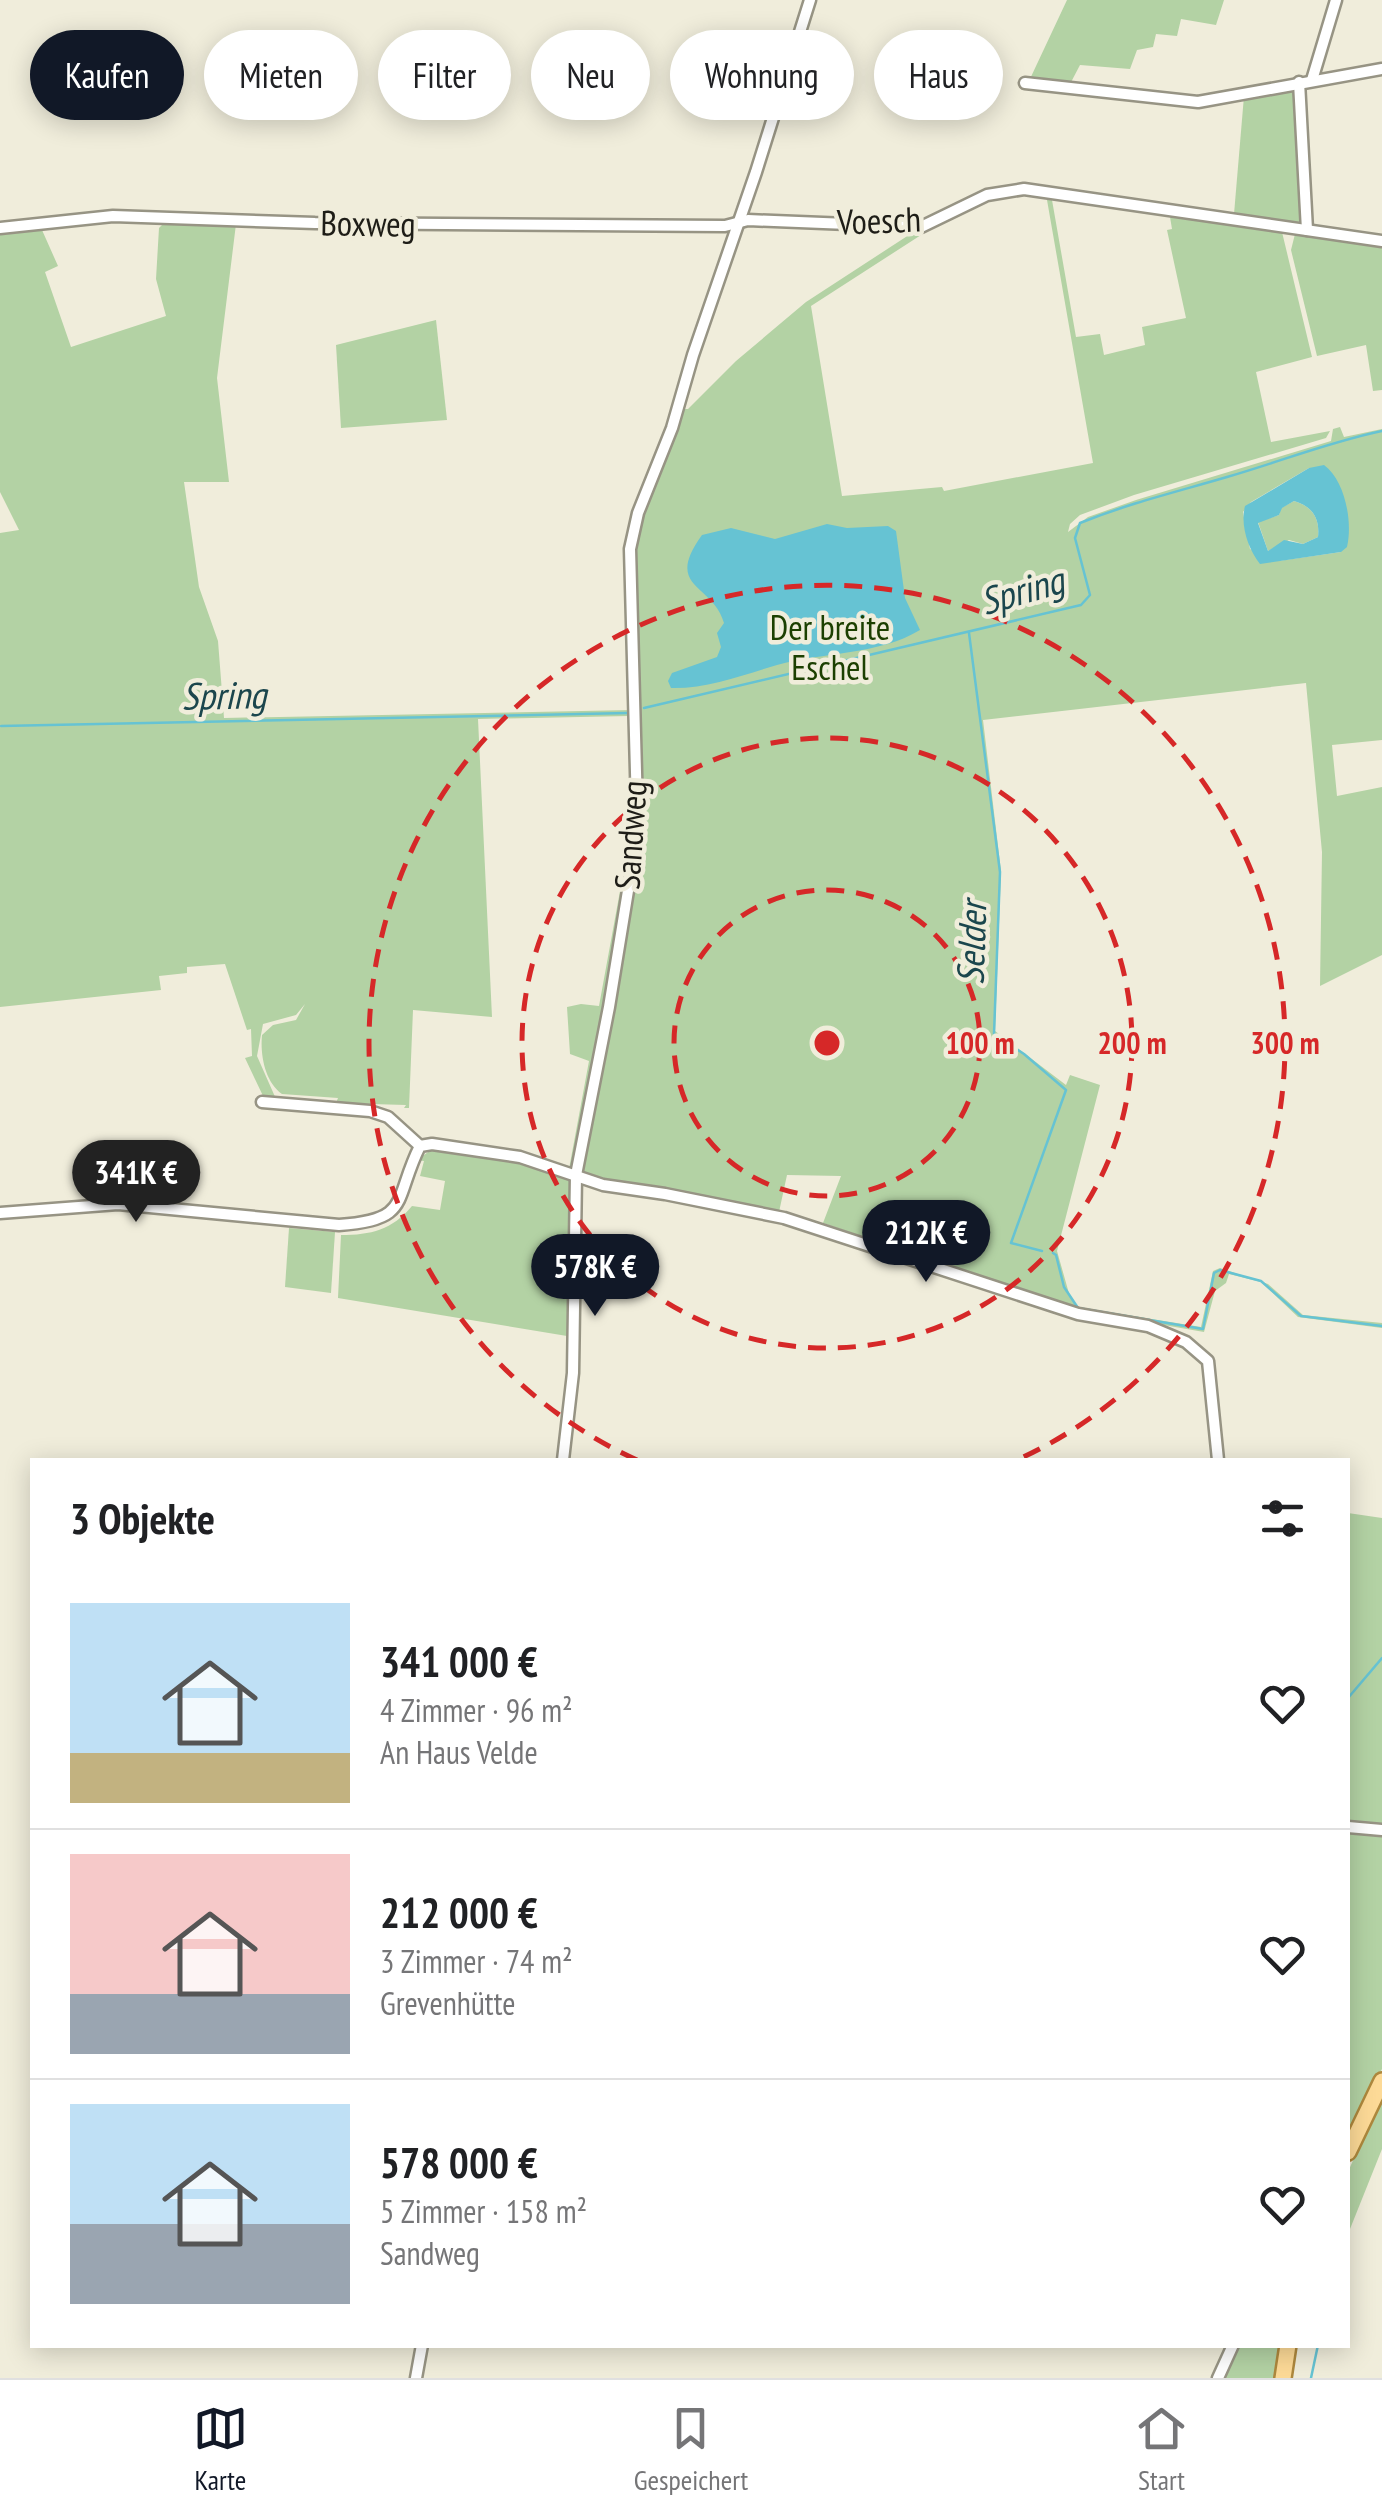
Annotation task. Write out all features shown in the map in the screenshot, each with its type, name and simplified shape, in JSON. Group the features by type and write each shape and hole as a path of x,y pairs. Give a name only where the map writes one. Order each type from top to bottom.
{"main road":[{"path":"1350,2148 1382,2081"},
{"path":"1283,2378 1288,2348"}],"street":[{"path":"737,223 810,0"},
{"path":"1312,80 1336,0"},
{"path":"1025,83 1198,102 1382,69"},
{"path":"1298,82 1306,230"},
{"name":"Voesch","path":"737,223 748,220 921,227 987,195 1024,189 1382,242"},
{"name":"Boxweg","path":"0,228 113,216 376,224 737,223"},
{"name":"Sandweg","path":"562,1458 574,1372 576,1175 634,854 637,810 630,549 638,513 672,428 737,223"},
{"path":"262,1102 388,1117 420,1146"},
{"path":"420,1146 432,1144 520,1157 603,1185 798,1222 1078,1314 1148,1326 1186,1342 1208,1360 1218,1458"},
{"path":"0,1213 118,1204 338,1225 366,1223 385,1217 400,1204 420,1146"},
{"path":"1350,1827 1382,1830"},
{"path":"416,2378 421,2348"},
{"path":"1218,2378 1231,2348"}],"green space":[{"path":"1067,0 1224,0 1216,25 1181,19 1177,36 1156,34 1153,47 1137,50 1130,69 1080,65 1069,86 1029,81"},
{"path":"1296,86 1303,224 1234,214 1244,96"},
{"name":"Der breite Eschel","path":"1047,200 1052,200 1076,337 1100,334 1104,355 1145,345 1142,327 1186,318 1167,230 1172,229 1170,217 1282,232 1312,357 1256,372 1271,442 1330,431 1326,438 1134,495 1080,515 1068,532 1088,517 1136,500 1331,441 1333,429 1340,427 1344,437 1382,429 1382,740 1332,745 1337,796 1382,787 1382,955 1320,986 1322,852 1306,683 983,720 1001,871 995,1031 1066,1085 1070,1075 1100,1085 1057,1251 1070,1297 1078,1307 1201,1327 1213,1271 1220,1268 1268,1284 1303,1315 1382,1323 1382,1328 1298,1317 1261,1282 1229,1274 1226,1283 1215,1291 1204,1332 1077,1310 823,1223 841,1176 787,1175 779,1212 600,1180 580,1170 635,867 634,550 639,523 680,409 688,409 736,361 806,302 915,231 935,226 811,306 842,496 942,487 944,491 1093,463","holes":["1309,468 1341,552 1278,561 1250,549 1243,512 1251,502"]},
{"path":"167,220 236,224 217,378 229,482 184,482 199,587 218,641 224,718 631,710 629,716 478,719 492,1017 413,1010 409,1108 336,1103 338,1098 282,1094 276,1089 265,1068 262,1035 273,1025 296,1020 305,1004 296,1015 263,1024 257,1056 276,1099 264,1098 245,1058 252,1056 251,1029 247,1030 225,964 187,967 187,973 159,976 161,990 0,1007 0,533 19,530 0,492 0,235 42,230 58,266 45,272 71,347 166,316 156,279 159,228"},
{"path":"1295,234 1382,246 1382,390 1373,391 1366,345 1317,356 1291,250"},
{"path":"436,320 447,420 341,428 336,345"},
{"path":"1294,501 1314,514 1318,537 1303,544 1289,540 1268,551 1258,522 1279,515 1281,508"},
{"path":"633,820 627,889 574,1167 569,1169 589,1061 570,1054 567,1007 599,1006"},
{"path":"431,1150 525,1164 571,1178 573,1337 338,1298 341,1235 380,1230 412,1206 440,1210 445,1181 420,1176 424,1161 417,1160"},
{"path":"289,1228 335,1232 331,1293 285,1287"},
{"path":"1350,1513 1382,1518 1382,1826 1350,1822"},
{"path":"1350,1832 1382,1836 1382,2069 1350,2135"},
{"path":"1382,2093 1382,2149 1350,2229 1350,2167"},
{"path":"1237,2348 1281,2348 1275,2378 1224,2378"}],"water":[{"path":"1324,465 1342,491 1348,514 1347,547 1341,552 1260,564 1246,536 1245,506 1309,468","holes":["1294,501 1316,519 1318,537 1303,544 1284,540 1268,551 1258,523 1279,515 1282,508"]},
{"path":"827,524 847,528 888,526 896,531 905,598 920,630 869,649 795,661 711,684 671,688 668,681 672,673 717,657 721,647 717,633 724,623 718,610 694,584 687,566 702,535 731,528 775,539"}],"waterway":[{"name":"Spring","path":"644,708 1081,605 1090,595 1075,538 1080,523 1382,431"},
{"name":"Selder","path":"969,633 1000,872 994,1034 1066,1090 1011,1243 1042,1251"},
{"name":"Spring","path":"1,726 628,713"},
{"name":"Selder","path":"1053,1253 1064,1287 1078,1308 1203,1329 1214,1273 1220,1270 1261,1281 1301,1316 1382,1326"},
{"name":"Selder","path":"1350,1696 1382,1658"},
{"name":"Selder","path":"1311,2378 1317,2348"}]}
